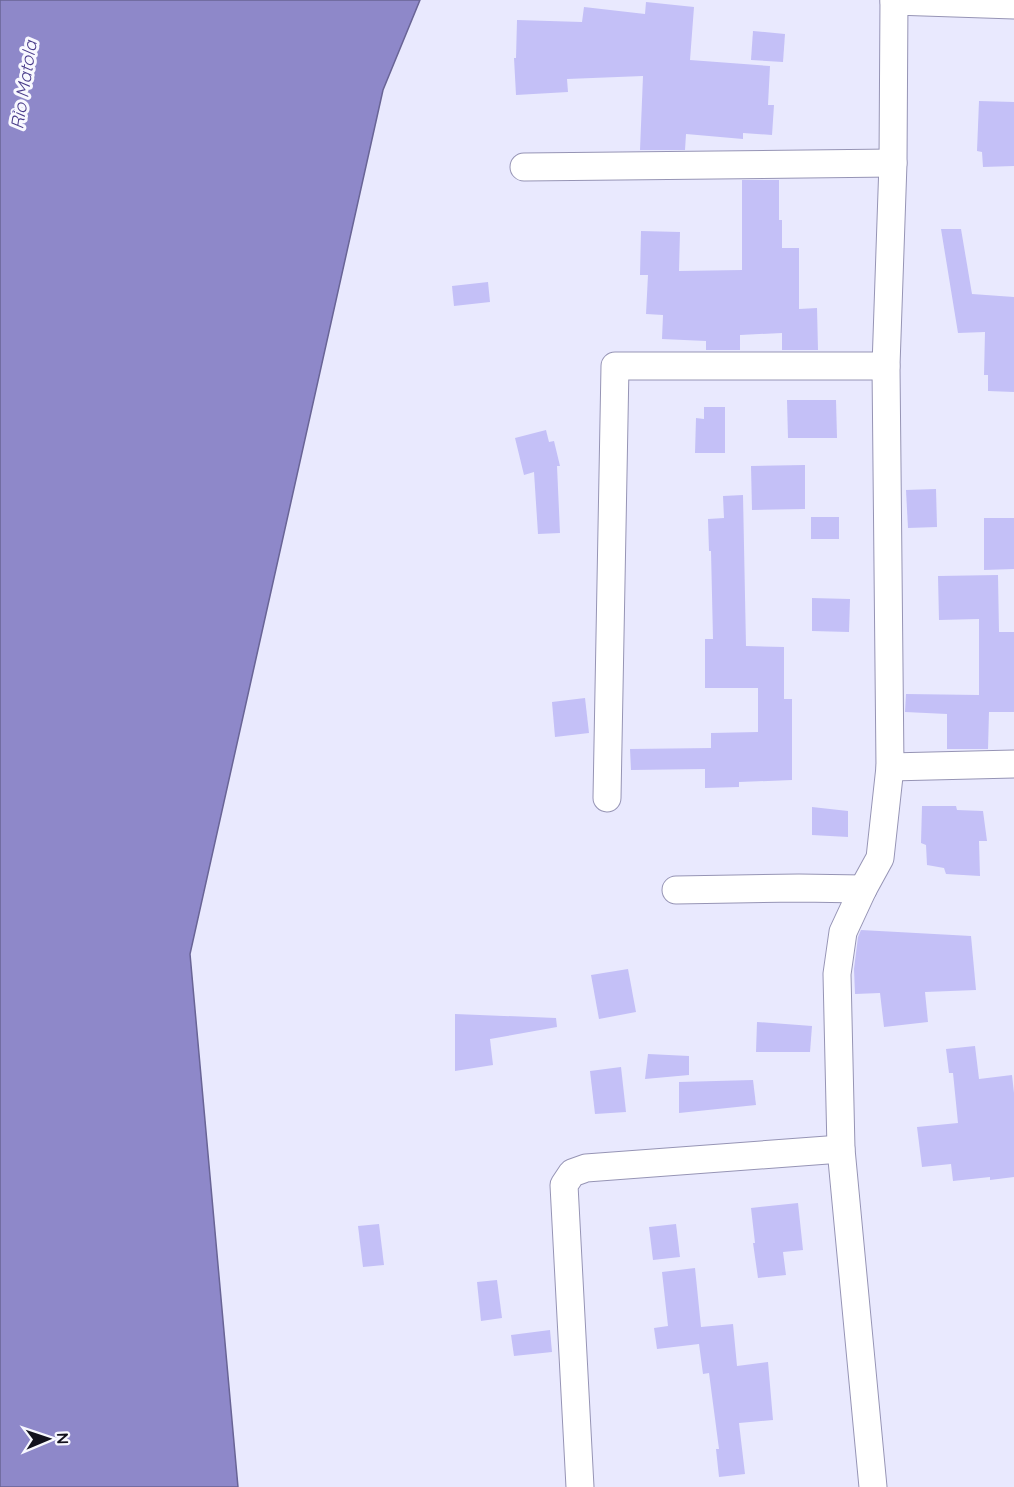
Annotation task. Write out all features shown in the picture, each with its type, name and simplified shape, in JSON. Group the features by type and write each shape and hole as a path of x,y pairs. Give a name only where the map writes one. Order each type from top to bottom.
{"street":[{"path":"873,1487 841,1149 837,974 843,932 880,858 890,766 886,366 893,163 894,1 1014,5"},
{"path":"524,167 893,163"},
{"path":"607,798 615,366 886,366"},
{"path":"890,766 1014,764"},
{"path":"676,890 863,889"},
{"path":"580,1487 564,1185 572,1173 586,1168 841,1149"}],"water":[{"name":"Rio Matola","path":"0,0 420,0 383,90 190,954 238,1487 0,1487"}],"building":[{"path":"646,2 694,7 690,60 770,66 768,105 774,105 772,135 743,133 743,139 686,134 685,150 640,150 643,76 567,79 568,92 516,95 514,58 516,58 517,20 582,22 584,7 645,14"},
{"path":"753,31 785,34 783,62 751,60"},
{"path":"979,101 1014,102 1014,166 983,167 982,152 977,151"},
{"path":"742,180 779,180 782,248 799,248 799,309 817,308 818,350 782,350 782,333 740,335 740,350 706,350 706,341 662,339 663,315 646,314 648,275 640,275 641,231 680,232 679,271 742,270"},
{"path":"941,229 961,229 972,294 1014,297 1014,392 988,391 988,375 984,375 985,332 958,333"},
{"path":"488,282 490,302 454,306 452,286"},
{"path":"787,400 836,400 837,438 788,438"},
{"path":"704,407 725,407 725,453 695,453 696,418 704,419"},
{"path":"546,430 549,442 554,441 560,466 557,466 560,533 538,534 534,472 524,475 515,438"},
{"path":"805,465 805,509 752,510 751,466"},
{"path":"936,489 937,527 908,528 906,490"},
{"path":"743,495 746,646 784,647 784,699 792,699 792,780 739,782 739,787 705,788 705,769 631,770 630,749 711,748 711,733 758,732 758,688 705,688 705,639 713,639 708,519 724,518 723,496"},
{"path":"811,517 839,517 839,539 811,539"},
{"path":"984,518 1014,518 1014,569 984,570"},
{"path":"998,575 999,632 1014,632 1014,712 989,712 988,749 947,749 947,714 905,712 906,694 979,695 979,619 939,620 938,576"},
{"path":"812,598 850,599 849,632 812,631"},
{"path":"585,698 589,733 555,737 552,702"},
{"path":"922,806 956,806 957,810 983,811 987,841 979,841 980,876 946,874 944,868 927,865 926,845 921,843"},
{"path":"812,807 848,811 848,837 812,835"},
{"path":"861,930 971,936 976,990 925,992 928,1022 884,1027 880,993 855,994 854,969"},
{"path":"628,969 636,1012 599,1019 591,975"},
{"path":"455,1014 556,1018 557,1027 490,1039 493,1065 455,1071"},
{"path":"757,1022 812,1026 810,1052 756,1052"},
{"path":"975,1046 979,1079 1012,1075 1014,1177 953,1181 951,1164 922,1167 917,1127 958,1123 953,1073 949,1073 946,1049"},
{"path":"648,1054 689,1056 689,1075 645,1079"},
{"path":"621,1067 626,1112 595,1114 590,1071"},
{"path":"753,1080 756,1105 679,1113 679,1082"},
{"path":"798,1203 803,1250 783,1252 786,1275 758,1278 751,1208"},
{"path":"379,1224 384,1265 363,1267 358,1226"},
{"path":"676,1224 680,1257 653,1260 649,1227"},
{"path":"695,1268 701,1327 733,1324 737,1366 768,1362 773,1420 739,1423 745,1474 719,1477 716,1449 719,1449 709,1373 703,1374 699,1344 657,1349 654,1328 668,1326 662,1272"},
{"path":"497,1280 502,1318 481,1321 477,1282"},
{"path":"550,1330 552,1352 514,1356 511,1335"}]}
